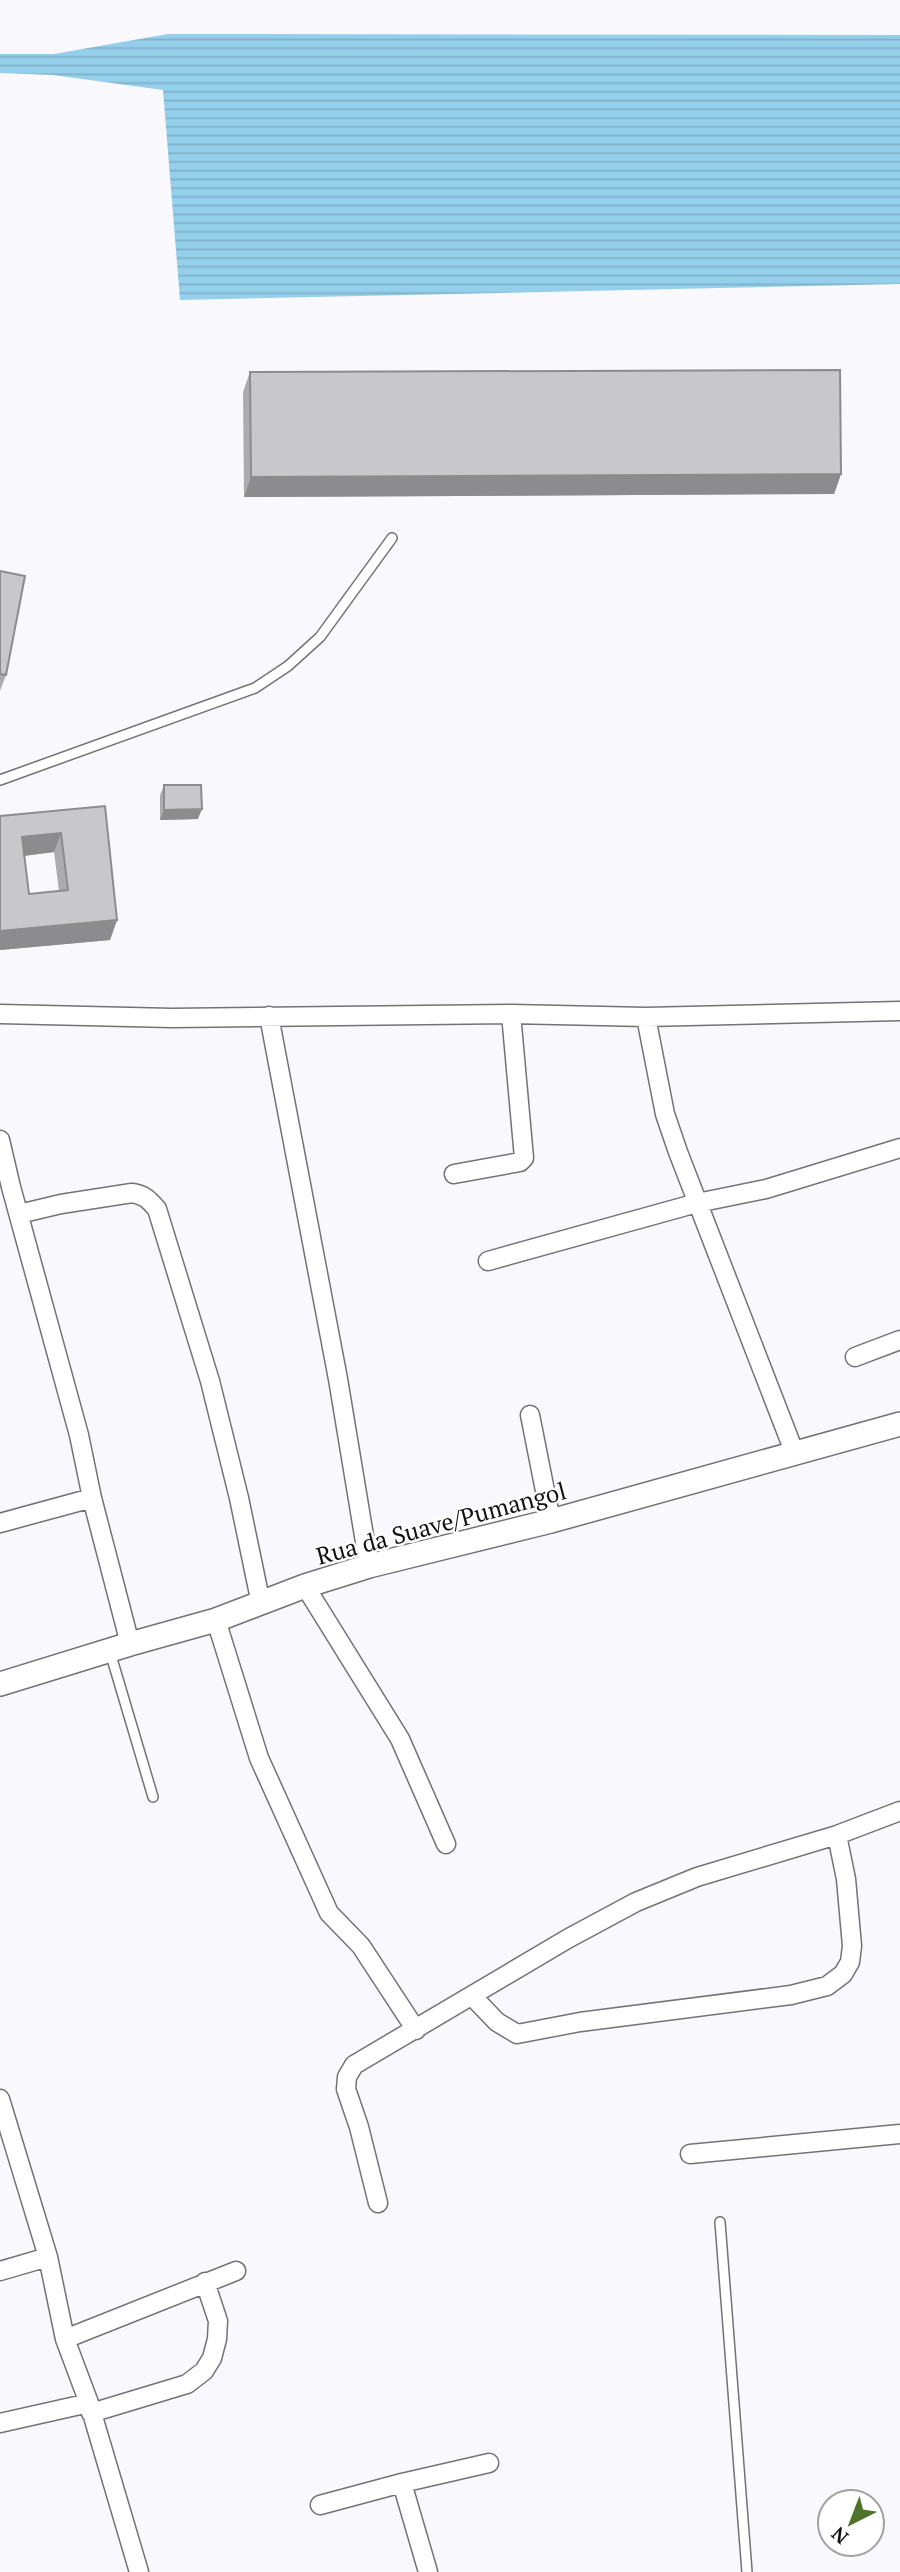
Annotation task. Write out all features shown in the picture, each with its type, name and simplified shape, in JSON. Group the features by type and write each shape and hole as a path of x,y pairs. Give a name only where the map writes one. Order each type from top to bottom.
{"street":[{"path":"0,1014 172,1018 510,1014 646,1017 900,1011"},
{"path":"454,1174 524,1158 510,1014"},
{"path":"269,1016 338,1379 369,1566"},
{"path":"646,1017 665,1114 795,1454"},
{"path":"0,1140 5,1188 19,1214 79,1435 120,1647"},
{"path":"488,1261 697,1203 766,1189 900,1148"},
{"path":"19,1214 61,1204 132,1193 149,1199 156,1209 210,1381 239,1498 261,1604"},
{"path":"855,1357 900,1340"},
{"path":"530,1415 551,1521"},
{"name":"Rua da Suave/Pumangol","path":"0,1684 216,1620 305,1586 369,1566 551,1521 900,1424"},
{"path":"0,1524 92,1498"},
{"path":"305,1586 400,1739 446,1844"},
{"path":"216,1620 260,1758 329,1913 361,1946 416,2030"},
{"path":"378,2203 359,2127 346,2089 347,2077 354,2065 569,1938 636,1902 697,1878 837,1835 900,1811"},
{"path":"472,1996 497,2022 517,2034 580,2022 791,1995 827,1986 844,1973 850,1962 852,1945 846,1879 837,1835"},
{"path":"0,2099 8,2161 48,2257 65,2339 90,2408 139,2572"},
{"path":"690,2154 900,2134"},
{"path":"0,2271 48,2257"},
{"path":"65,2339 236,2271"},
{"path":"0,2423 90,2408 187,2384 204,2371 212,2358 217,2339 218,2321 205,2282"},
{"path":"320,2505 489,2463"},
{"path":"402,2483 428,2572"}],"lane":[{"path":"0,780 255,688 288,666 320,637 392,538"},
{"path":"120,1647 153,1797"},
{"path":"720,2222 747,2572"}],"water":[{"path":"168,34 900,35 900,284 180,300 163,90 53,75 0,73 0,54 54,54"}],"building":[{"path":"840,370 841,474 251,477 250,372"},
{"path":"0,571 25,576 6,675 0,674"},
{"path":"164,785 201,785 202,809 164,810"},
{"path":"105,806 117,920 0,931 0,816","holes":["61,833 68,890 29,894 22,837"]}]}
